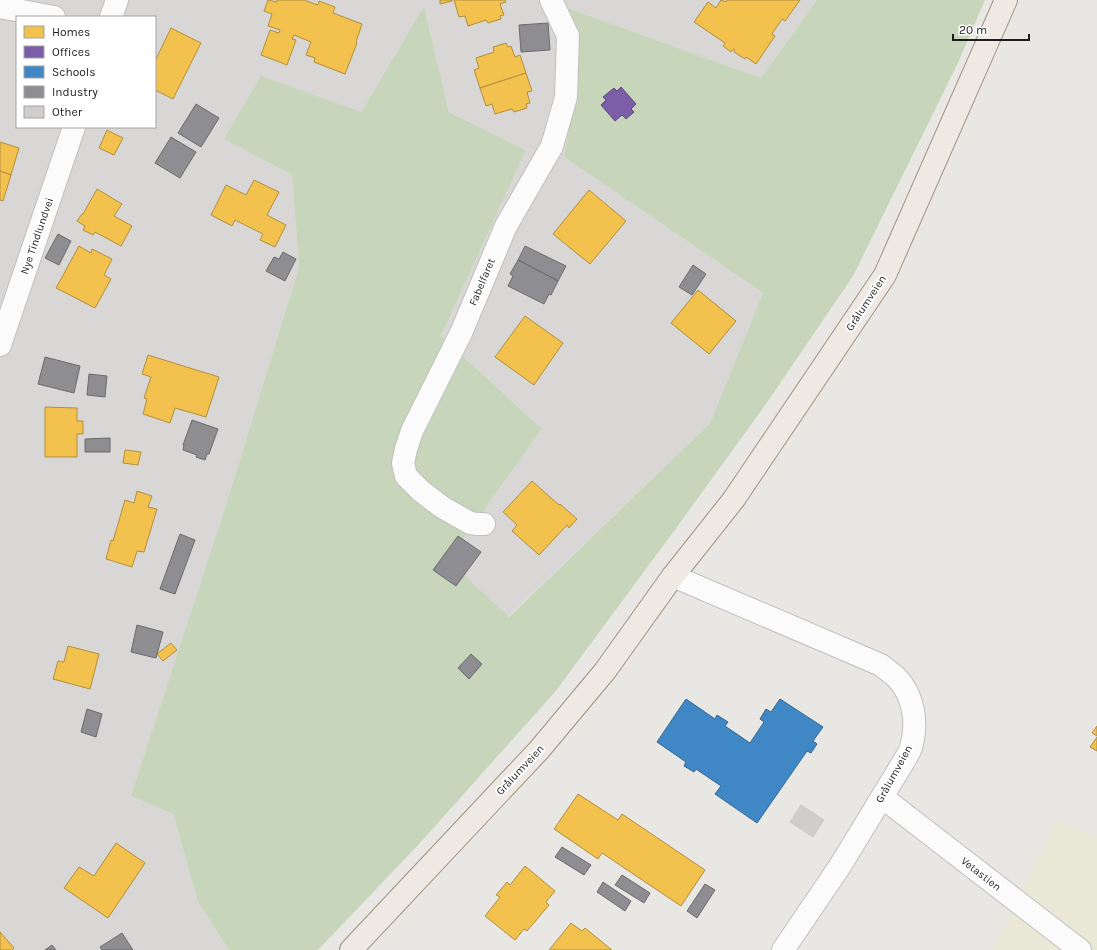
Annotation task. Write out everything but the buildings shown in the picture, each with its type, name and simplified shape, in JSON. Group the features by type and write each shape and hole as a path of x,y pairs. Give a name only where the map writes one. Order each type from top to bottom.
{"main road":[{"name":"Grålumveien","path":"351,950 539,750 605,671 673,576 734,499 885,275 1006,0"}],"street":[{"path":"111,16 117,0"},
{"name":"Fabelfaret","path":"484,524 470,523 420,492 406,476 403,463 412,431 461,333 506,226 552,146 566,97 568,36 551,0"},
{"path":"0,7 49,16"},
{"name":"Nye Tindlundvei","path":"0,345 74,128"},
{"name":"Grålumveien","path":"673,576 882,665 897,678 914,709 914,732 911,748 840,866 783,950"},
{"name":"Vetastien","path":"882,797 1080,950"}],"shaded area":[{"path":"0,0 817,0 761,78 565,7 578,79 564,157 763,293 710,423 508,617 448,560 542,429 441,336 526,150 449,112 424,6 361,112 224,139 292,175 299,267 220,524 173,814 198,902 229,950 0,950"},
{"path":"1056,822 1097,837 1097,950 993,950"}],"green space":[{"path":"817,0 985,0 957,65 853,276 766,404 555,692 419,844 318,950 229,950 198,902 173,814 131,796 220,524 299,267 292,175 224,139 261,76 361,112 424,6 449,112 526,150 441,336 542,429 448,560 509,617 710,423 763,293 564,157 578,79 565,7 761,78"}]}
